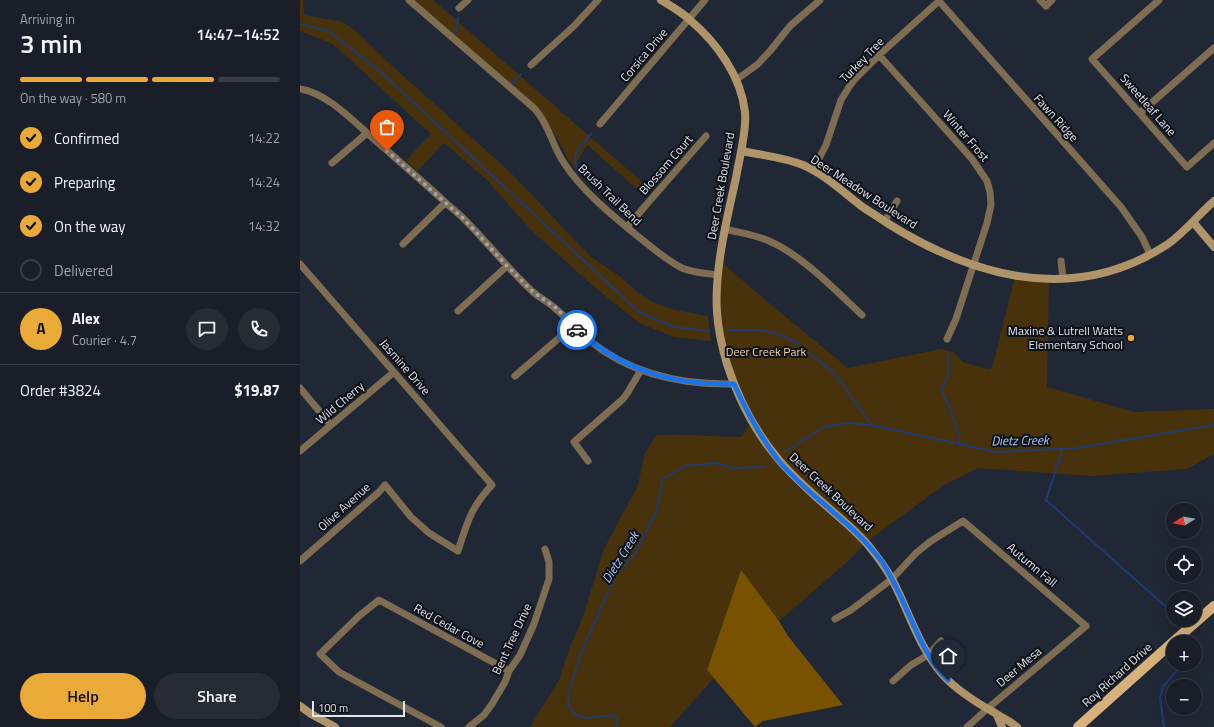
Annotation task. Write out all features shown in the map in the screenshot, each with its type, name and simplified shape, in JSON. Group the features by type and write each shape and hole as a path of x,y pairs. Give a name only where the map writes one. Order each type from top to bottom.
{"main road":[{"name":"Roy Richard Drive","path":"1181,635 1214,606"},
{"name":"Roy Richard Drive","path":"1078,727 1166,648"}],"street":[{"name":"Brush Trail Bend","path":"409,0 535,109 544,122 563,162 597,201 668,260 691,270 718,275"},
{"path":"459,8 468,0"},
{"path":"531,65 574,26 598,0"},
{"name":"Deer Creek Boulevard","path":"661,0 690,19 710,40 724,58 736,80 743,102 745,116 741,151 725,229 718,275 718,318 723,351 734,384 756,428 778,459 812,494 866,542 882,562 892,579 928,655 948,680 987,709 1017,727"},
{"name":"Corsica Drive","path":"600,124 705,0"},
{"path":"736,80 758,64 790,26 820,0"},
{"path":"1043,3 1052,0"},
{"name":"Sweetleaf Lane","path":"1159,0 1092,59 1187,167 1214,143"},
{"name":"Turkey Tree","path":"813,170 826,144 845,94 855,79 879,55 939,1"},
{"name":"Fawn Ridge","path":"939,1 1121,207 1133,223 1150,254"},
{"path":"1140,113 1214,48"},
{"name":"Winter Frost","path":"879,55 972,159 987,181 991,199 990,214 956,319 947,339"},
{"path":"300,89 319,95 367,133 464,219 533,292 556,308 573,326 603,350 620,361 666,378 687,382 734,384"},
{"path":"332,163 367,133"},
{"name":"Blossom Court","path":"627,227 706,136"},
{"name":"Deer Meadow Boulevard","path":"741,151 791,160 813,170 825,177 865,209 921,243 974,264 1018,277 1043,280 1092,276 1131,264 1169,243 1214,201"},
{"path":"885,221 897,202"},
{"path":"403,244 445,203"},
{"path":"1193,222 1214,247"},
{"path":"725,229 759,237 782,247 814,271 862,315"},
{"path":"1061,261 1063,279"},
{"name":"Jasmine Drive","path":"300,264 492,485 481,496 470,515 458,551"},
{"path":"458,312 507,266"},
{"path":"515,376 573,326"},
{"path":"588,460 574,442 623,399 641,370"},
{"name":"Wild Cherry","path":"300,451 330,424 394,372"},
{"path":"300,388 330,424"},
{"name":"Olive Avenue","path":"300,561 378,493 385,485 411,517 429,533 458,551"},
{"name":"Autumn Fall","path":"892,579 916,553 931,541 963,521 1086,626"},
{"name":"Bent Tree Drive","path":"469,727 484,714 505,682 509,671 520,655 534,624 549,579 549,569 545,549"},
{"path":"835,619 852,610 892,579"},
{"name":"Red Cedar Cove","path":"441,727 375,690 339,672 320,654 359,616 379,600 509,671"},
{"name":"Deer Mesa","path":"968,727 987,709 1086,626"},
{"path":"893,681 911,665 928,655 941,641"},
{"path":"300,706 311,714 335,727"},
{"path":"997,715 1002,727"}],"green space":[{"path":"300,0 303,0 304,15 343,22 356,31 389,63 510,172 591,257 621,277 637,292 652,302 675,310 708,316 711,341 674,337 639,323 591,284 531,230 486,179 444,143 417,171 406,160 431,134 333,44 300,31"},
{"path":"411,0 433,0 650,189 644,195 587,145 574,167 539,108"},
{"name":"Deer Creek Park","path":"720,261 848,368 941,349 953,352 963,362 987,369 992,368 1015,276 1049,280 1047,387 1134,412 1214,409 1214,454 1187,469 1091,476 978,468 944,485 866,542 847,562 779,621 741,571 707,670 714,678 670,727 530,727 559,680 570,647 583,617 603,551 638,485 645,453 657,435 741,437 752,421 721,339"}],"shaded area":[{"path":"741,570 779,621 788,636 843,705 763,721 755,727 707,670"}],"waterway":[{"path":"455,34 458,18"},
{"path":"300,24 329,31 383,74 639,312 674,327 710,331"},
{"path":"512,84 521,74"},
{"path":"577,172 575,157 577,151 591,134"},
{"path":"728,330 761,330 778,334 797,343 834,373 872,425"},
{"path":"948,354 948,377 941,389 955,423 960,444"},
{"name":"Dietz Creek","path":"786,451 824,427 847,423 872,425 996,452 1077,448 1214,425"},
{"path":"1063,448 1046,500 1166,607"},
{"name":"Dietz Creek","path":"617,727 617,719 613,715 586,718 575,715 568,703 569,691 581,653 616,574 635,554 656,512 663,479 685,466 716,463 733,468 764,467"},
{"path":"1164,727 1160,698 1163,687 1176,671"}],"way so far":[{"path":"387,151 464,219 533,292 556,308 577,330"}],"place":[{"name":"Maxine & Lutrell Watts Elementary School","path":"1131,338"}],"route":[{"path":"577,330 590,341 620,361 641,370 666,378 687,382 734,384 756,428 778,459 812,494 866,542 882,562 892,579 928,655 948,680"}]}
